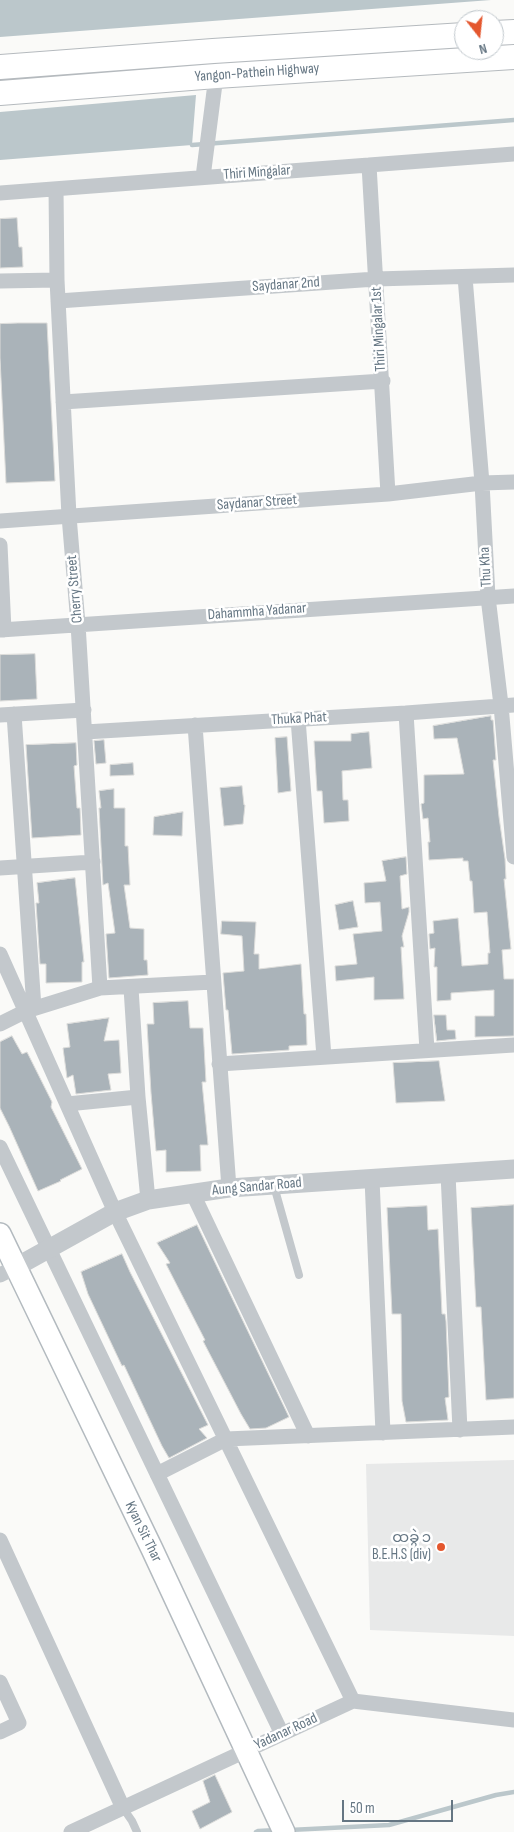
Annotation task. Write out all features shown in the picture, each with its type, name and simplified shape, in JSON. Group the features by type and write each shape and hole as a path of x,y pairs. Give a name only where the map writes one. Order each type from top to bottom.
{"main road":[{"name":"Yangon-Pathein Highway","path":"0,67 454,36"},
{"name":"Yangon-Pathein Highway","path":"0,93 216,76 514,57"},
{"name":"Kyan Sit Thar","path":"0,1234 8,1271 152,1549 284,1832"}],"street":[{"path":"203,177 216,76"},
{"name":"Thiri Mingalar","path":"0,193 514,154"},
{"name":"Thiri Mingalar 1st","path":"369,165 383,381 388,494"},
{"name":"Cherry Street","path":"56,189 57,280 69,516 84,710 100,988"},
{"name":"Saydanar 2nd","path":"58,301 376,279 514,275"},
{"name":"Thu Kha","path":"465,277 482,483 488,597 507,705 514,857"},
{"path":"0,281 57,280"},
{"path":"63,402 383,381"},
{"name":"Saydanar Street","path":"0,521 388,494 482,483 514,482"},
{"path":"0,545 2,630"},
{"name":"Dahammha Yadanar","path":"2,630 514,596"},
{"name":"Thuka Phat","path":"85,732 406,713 507,705"},
{"path":"30,1010 24,866 7,715 84,710"},
{"path":"406,713 427,1050"},
{"path":"298,719 324,1057"},
{"path":"195,725 229,1188"},
{"path":"0,868 93,862"},
{"path":"0,954 30,1010 67,1104 115,1212 353,1701 514,1720"},
{"path":"0,1024 30,1010 100,988 131,988 213,982"},
{"path":"131,988 138,1097 148,1200"},
{"path":"220,1064 514,1045"},
{"path":"67,1104 138,1097"},
{"path":"0,1147 282,1734"},
{"name":"Aung Sandar Road","path":"8,1271 115,1212 148,1200 229,1188 514,1169"},
{"path":"448,1174 460,1430"},
{"path":"372,1179 383,1433"},
{"path":"193,1194 308,1436"},
{"path":"157,1474 226,1439 514,1427"},
{"path":"0,1540 123,1808"},
{"path":"0,1682 18,1723 0,1732"},
{"name":"Yadanar Road","path":"71,1832 353,1701"}],"lane":[{"path":"274,1185 299,1275"},
{"path":"123,1808 136,1832"}],"shaded area":[{"path":"0,0 491,0 0,37"},
{"path":"196,95 192,145 0,160 0,112"},
{"name":"ထခွဲ ၁ B.E.H.S (div)","path":"514,1460 514,1636 370,1630 366,1464"}],"building":[{"path":"17,218 19,247 22,247 23,267 0,268 0,219"},
{"path":"47,323 55,481 6,483 0,324"},
{"path":"35,654 37,699 0,701 0,655"},
{"path":"491,716 491,720 493,720 496,760 493,760 505,859 506,879 504,879 511,949 502,950 504,979 514,979 514,1036 475,1037 475,1016 494,1016 494,990 451,993 451,1000 437,1001 437,967 434,967 435,948 430,949 429,934 434,933 433,921 458,918 462,966 488,964 488,953 490,953 487,912 474,913 472,881 470,881 468,861 463,861 463,858 429,860 428,818 423,819 421,804 424,803 424,775 464,774 457,738 434,739 433,726"},
{"path":"369,732 372,768 342,771 343,800 348,800 349,821 324,823 322,791 317,791 314,741 351,741 351,734"},
{"path":"287,737 291,791 278,793 275,738"},
{"path":"104,740 106,763 96,764 94,741"},
{"path":"76,743 77,765 74,766 77,808 80,808 81,835 32,838 26,745"},
{"path":"133,763 134,775 110,776 110,765"},
{"path":"242,786 245,805 243,824 224,826 220,788"},
{"path":"114,789 114,808 125,808 125,846 128,846 130,885 124,885 130,928 144,929 144,960 147,960 148,975 109,978 106,934 115,933 108,883 103,885 99,791"},
{"path":"183,812 182,836 153,835 154,817"},
{"path":"406,857 407,874 400,876 402,909 409,907 402,936 404,947 401,947 404,999 374,1000 374,977 336,981 335,966 357,964 353,934 382,931 380,902 365,903 364,883 386,881 382,861"},
{"path":"75,878 84,962 82,962 82,982 46,983 46,964 40,964 36,903 39,903 37,883"},
{"path":"353,901 358,927 339,930 335,905"},
{"path":"222,921 256,922 254,954 259,954 259,969 301,964 307,1045 289,1046 289,1050 232,1054 223,973 244,971 242,936 221,934"},
{"path":"188,1001 190,1028 203,1028 206,1082 202,1082 208,1145 200,1145 201,1171 166,1172 166,1150 156,1151 147,1024 154,1024 153,1003"},
{"path":"434,1015 446,1015 447,1030 455,1030 456,1039 437,1041"},
{"path":"109,1018 104,1041 119,1040 121,1073 108,1074 111,1090 76,1094 73,1075 67,1078 63,1048 70,1047 67,1024"},
{"path":"12,1036 22,1054 27,1052 52,1102 51,1107 82,1169 38,1191 0,1108 0,1042"},
{"path":"439,1061 445,1101 396,1103 393,1063"},
{"path":"514,1205 514,1398 486,1400 481,1307 476,1307 471,1208"},
{"path":"427,1206 428,1230 438,1229 442,1314 445,1314 446,1321 449,1397 445,1398 448,1420 406,1422 402,1401 401,1314 392,1314 387,1208"},
{"path":"197,1225 289,1417 266,1428 250,1429 241,1414 166,1264 170,1263 157,1243"},
{"path":"122,1254 208,1425 199,1429 207,1438 169,1458 124,1365 122,1366 88,1294 81,1272"},
{"path":"215,1775 232,1812 200,1829 192,1811 210,1802 203,1781"}],"waterway":[{"path":"192,145 514,120"},
{"path":"290,1830 389,1825 496,1795 514,1792"},
{"path":"256,1832 277,1830"}],"place":[{"name":"ထခွဲ ၁ B.E.H.S (div)","path":"441,1547"}]}
